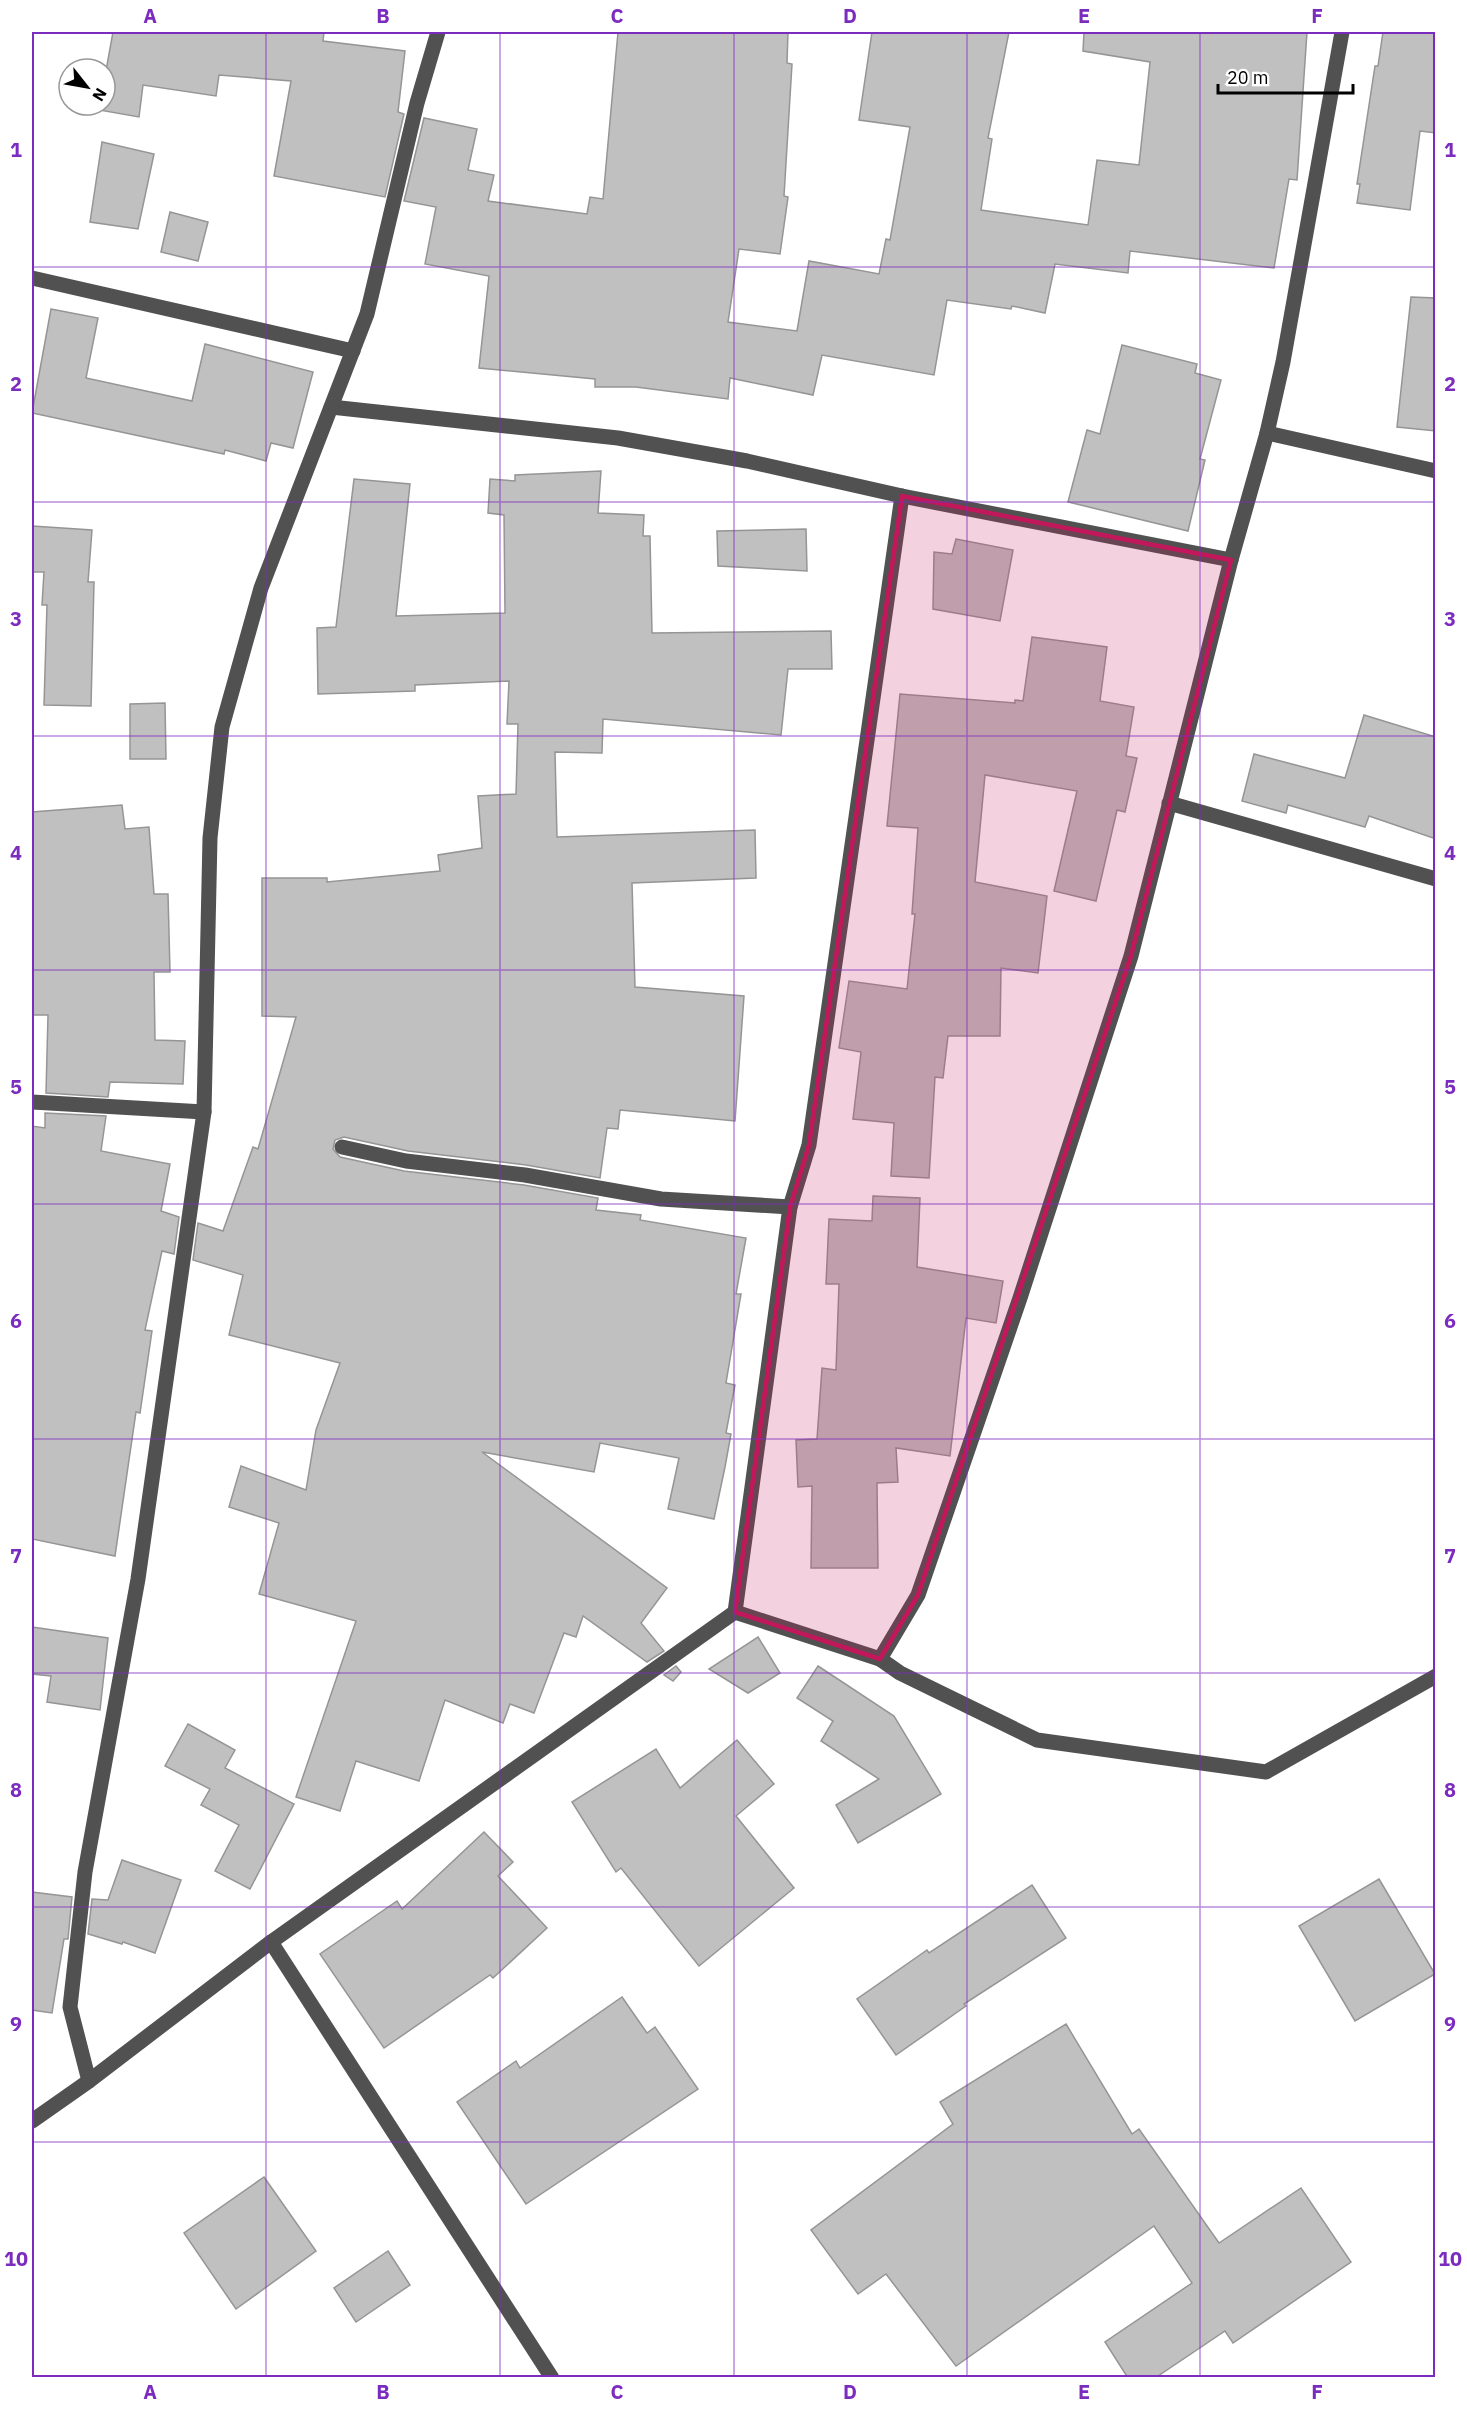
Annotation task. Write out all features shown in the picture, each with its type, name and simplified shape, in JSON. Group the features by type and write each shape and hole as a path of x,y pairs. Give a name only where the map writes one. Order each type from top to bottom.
{"street":[{"path":"89,2081 70,2007 85,1872 138,1579 204,1112 210,838 222,727 261,588 367,314 417,104 438,32"},
{"path":"880,1659 918,1595 1008,1331 1131,956 1231,560 1267,433 1283,362 1342,32"},
{"path":"32,278 353,351"},
{"path":"331,407 618,438 747,461 902,496 1231,560"},
{"path":"1267,433 1436,471"},
{"path":"32,2121 89,2081 271,1942 735,1612 790,1207 809,1145 902,496"},
{"path":"1169,803 1436,879"},
{"path":"32,1102 204,1112"},
{"path":"342,1147 406,1161 525,1175 661,1199 790,1207"},
{"path":"735,1612 880,1659 900,1673 1037,1740 1266,1773 1436,1676"},
{"path":"271,1942 552,2378"}],"highlighted area":[{"path":"902,496 1231,560 1131,956 918,1595 880,1659 735,1612 790,1207 809,1145"}],"building":[{"path":"113,32 324,32 323,41 405,51 398,112 404,114 385,197 274,176 291,81 219,75 216,96 143,85 139,117 117,113 117,57 108,57"},
{"path":"618,32 788,32 787,63 792,64 784,196 788,197 780,254 739,249 728,322 797,331 809,261 879,274 886,239 890,240 910,127 859,120 872,32 1009,32 988,138 992,139 981,210 1088,225 1097,160 1139,165 1150,62 1083,51 1084,32 1307,32 1297,180 1289,179 1274,268 1130,251 1128,273 1055,264 1045,313 1012,306 1011,309 947,300 934,375 822,355 813,395 730,378 728,399 636,387 595,387 595,379 479,368 489,276 425,264 436,207 404,201 424,118 477,129 468,170 494,175 488,201 587,214 590,197 603,199"},
{"path":"1383,32 1436,32 1436,133 1420,131 1410,210 1357,203 1360,184 1357,184 1375,66 1378,66"},
{"path":"102,142 154,154 138,229 90,222"},
{"path":"170,212 208,222 198,261 161,252"},
{"path":"1411,297 1436,298 1436,431 1397,427"},
{"path":"51,309 98,318 86,378 192,401 205,344 313,372 293,448 271,443 266,461 225,450 224,454 32,413"},
{"path":"1122,345 1197,364 1195,373 1221,380 1200,459 1205,460 1188,531 1068,502 1087,430 1100,434"},
{"path":"601,471 598,513 644,515 643,536 650,536 652,633 831,631 832,669 788,669 781,735 603,719 602,753 555,752 557,837 755,830 756,878 632,883 635,987 744,996 735,1121 620,1110 618,1129 607,1128 600,1178 526,1165 408,1151 344,1137 335,1140 333,1149 340,1157 404,1171 524,1185 598,1198 596,1210 641,1215 640,1220 746,1238 736,1294 741,1294 726,1383 735,1385 726,1433 731,1434 725,1467 714,1519 668,1509 679,1458 600,1443 594,1472 482,1452 667,1588 641,1623 664,1651 647,1662 583,1616 576,1637 564,1633 534,1713 510,1704 503,1723 445,1700 419,1781 356,1761 340,1811 296,1797 356,1621 259,1594 279,1523 229,1507 241,1466 306,1490 316,1430 340,1363 229,1335 243,1275 193,1260 198,1223 223,1231 253,1147 258,1149 296,1017 262,1016 262,878 327,878 327,882 440,871 438,855 482,848 478,796 516,794 518,724 507,724 509,681 415,685 415,691 318,694 317,628 336,627 354,479 410,484 396,616 505,613 504,515 488,513 490,479 515,481 515,475"},
{"path":"32,526 92,530 88,582 94,582 91,706 44,705 47,605 42,605 44,572 32,572"},
{"path":"806,529 807,571 718,566 717,531"},
{"path":"956,539 1013,550 1000,621 933,609 934,552 952,554"},
{"path":"1032,637 1107,647 1100,701 1134,707 1126,756 1137,758 1125,812 1117,810 1096,901 1054,891 1077,791 985,775 975,882 1047,896 1038,973 1001,968 1000,1036 948,1036 943,1078 935,1077 929,1178 891,1176 894,1123 853,1119 861,1052 839,1048 849,981 907,989 915,914 912,914 918,828 887,826 900,694 1015,703 1015,700 1023,701"},
{"path":"165,703 166,759 130,759 130,704"},
{"path":"1364,715 1436,737 1436,839 1369,816 1365,827 1288,805 1286,813 1242,801 1254,754 1345,778"},
{"path":"122,805 125,829 149,827 154,894 168,894 170,972 154,972 155,1040 185,1041 183,1084 110,1082 108,1097 46,1093 48,1015 32,1015 32,812"},
{"path":"45,1113 106,1116 101,1151 170,1164 161,1211 179,1217 174,1254 162,1251 145,1330 152,1331 140,1413 136,1412 115,1556 32,1539 32,1126 45,1128"},
{"path":"873,1196 920,1198 917,1267 1003,1281 996,1323 966,1318 950,1456 896,1448 898,1482 877,1483 878,1568 811,1568 812,1486 798,1487 796,1440 817,1439 822,1368 836,1370 839,1284 826,1284 829,1219 872,1221"},
{"path":"32,1627 108,1638 100,1710 47,1702 51,1676 32,1674"},
{"path":"758,1637 780,1673 748,1693 709,1669"},
{"path":"676,1666 681,1672 673,1681 664,1675"},
{"path":"818,1666 894,1716 941,1794 858,1843 836,1805 879,1779 821,1741 833,1721 797,1698"},
{"path":"188,1724 235,1750 225,1768 294,1804 250,1889 215,1871 239,1825 201,1805 210,1789 165,1766"},
{"path":"737,1740 774,1784 736,1816 794,1888 699,1966 621,1868 616,1872 572,1802 656,1749 680,1788"},
{"path":"484,1832 513,1862 498,1876 547,1928 493,1978 490,1975 384,2048 320,1954 397,1901 402,1909"},
{"path":"122,1860 181,1880 155,1953 123,1942 122,1944 88,1934 92,1899 108,1900"},
{"path":"1379,1879 1435,1974 1355,2021 1299,1926"},
{"path":"1032,1885 1066,1938 964,2004 966,2006 896,2055 857,1999 927,1950 929,1953"},
{"path":"32,1892 72,1897 68,1939 64,1939 52,2013 32,2010"},
{"path":"622,1997 647,2033 655,2027 698,2089 526,2204 457,2102 516,2061 520,2068"},
{"path":"1066,2024 1132,2134 1139,2129 1219,2243 1301,2188 1351,2262 1233,2343 1225,2331 1155,2378 1128,2378 1105,2342 1192,2283 1154,2226 956,2366 886,2274 858,2294 811,2230 953,2124 940,2102"},
{"path":"264,2177 316,2251 236,2309 184,2233"},
{"path":"388,2251 410,2285 356,2322 334,2288"}]}
